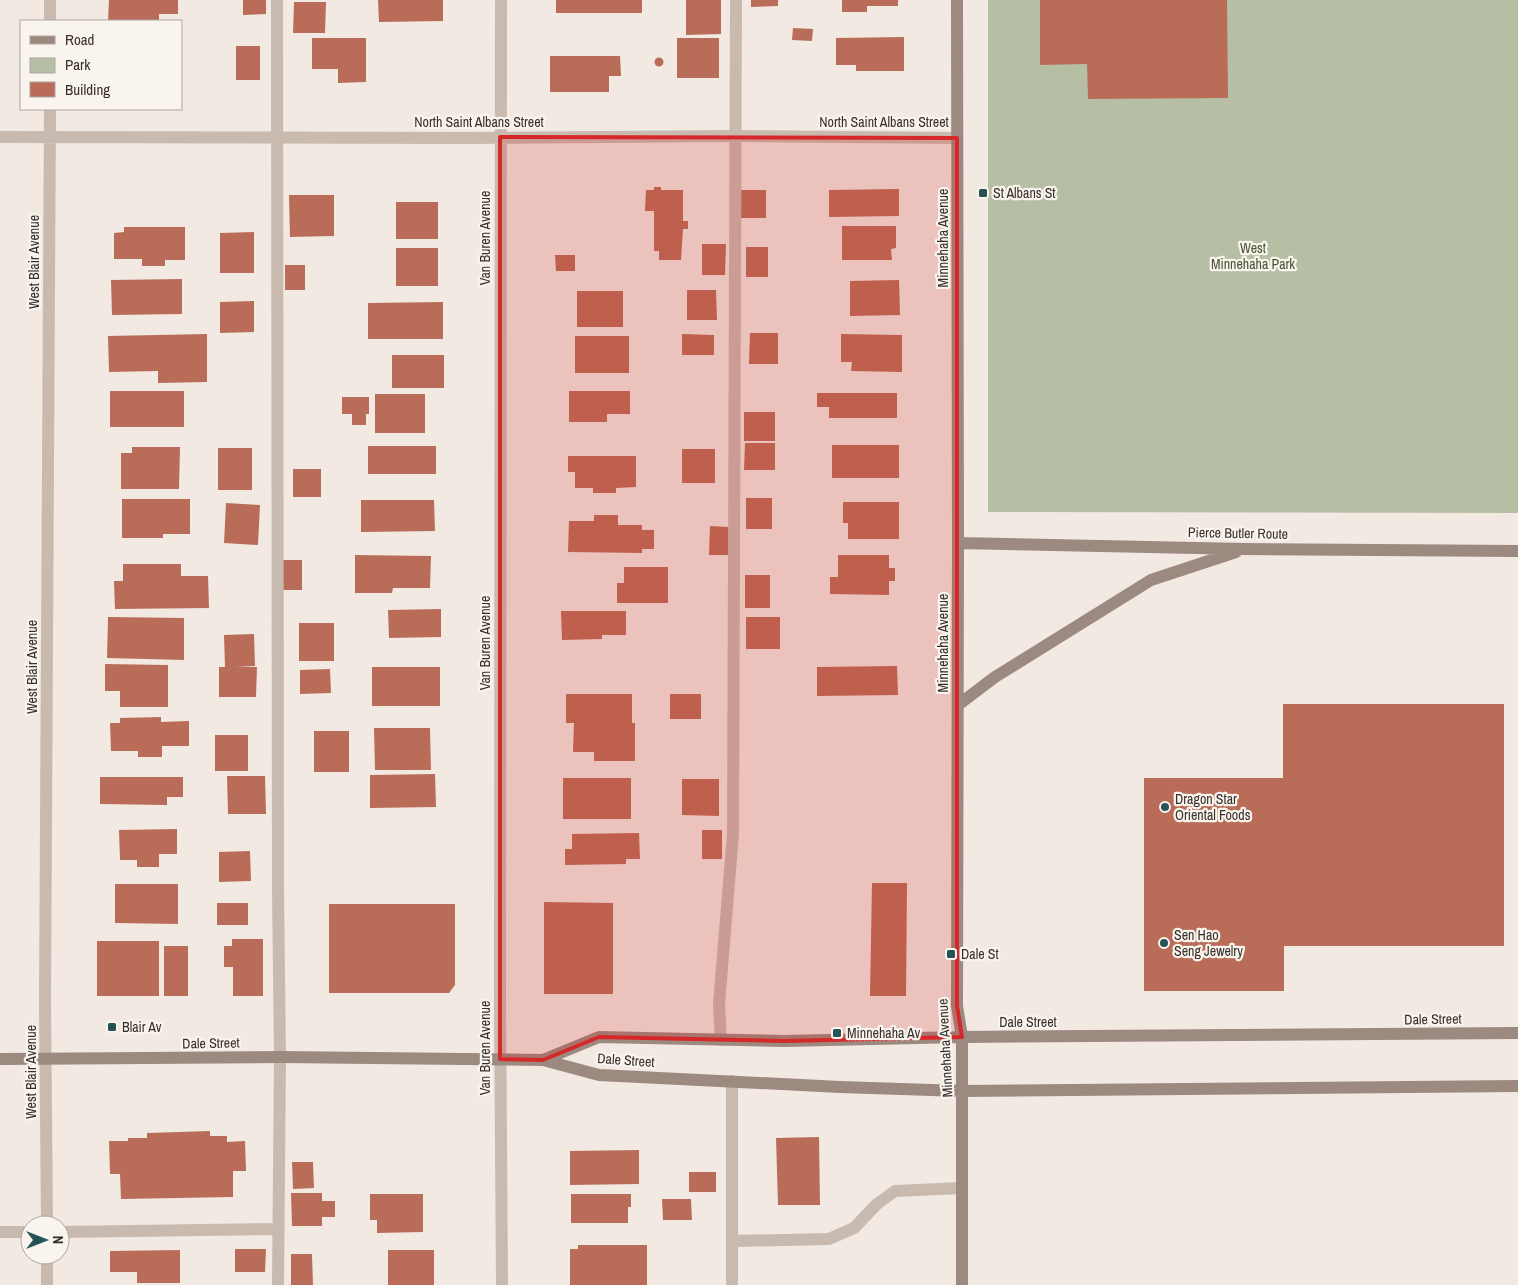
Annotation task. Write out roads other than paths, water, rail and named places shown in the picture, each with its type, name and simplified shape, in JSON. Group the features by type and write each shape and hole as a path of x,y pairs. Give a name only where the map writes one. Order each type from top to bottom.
{"main road":[{"name":"Minnehaha Avenue","path":"957,0 957,1006 962,1037 962,1285"},
{"name":"Pierce Butler Route","path":"958,543 1244,549 1518,550"},
{"path":"958,705 995,677 1151,580 1244,549"},
{"name":"Dale Street","path":"543,1060 599,1037 784,1041 962,1037 1518,1033"},
{"name":"Dale Street","path":"0,1059 280,1057 543,1060 599,1075 962,1091 1518,1086"}],"street":[{"path":"50,0 50,20"},
{"path":"277,0 278,892 280,1057 278,1285"},
{"name":"Van Buren Avenue","path":"501,0 500,1059 502,1285"},
{"path":"721,1040 719,1004 733,834 736,0"},
{"name":"West Blair Avenue","path":"47,1215 50,110"},
{"name":"North Saint Albans Street","path":"0,137 735,136 958,138"},
{"path":"732,1081 732,1285"},
{"path":"732,1241 829,1239 854,1228 876,1204 895,1191 962,1188"},
{"path":"70,1232 278,1229"},
{"path":"0,1232 20,1232"},
{"path":"47,1265 48,1285"}],"place":[{"name":"St Albans St","path":"983,193"},
{"name":"Dragon Star Oriental Foods","path":"1165,807"},
{"name":"Sen Hao Seng Jewelry","path":"1164,943"},
{"name":"Dale St","path":"951,954"},
{"name":"Blair Av","path":"112,1027"},
{"name":"Minnehaha Av","path":"837,1033"}],"park label":[{"name":"West Minnehaha Park","path":"1253,256"}]}
